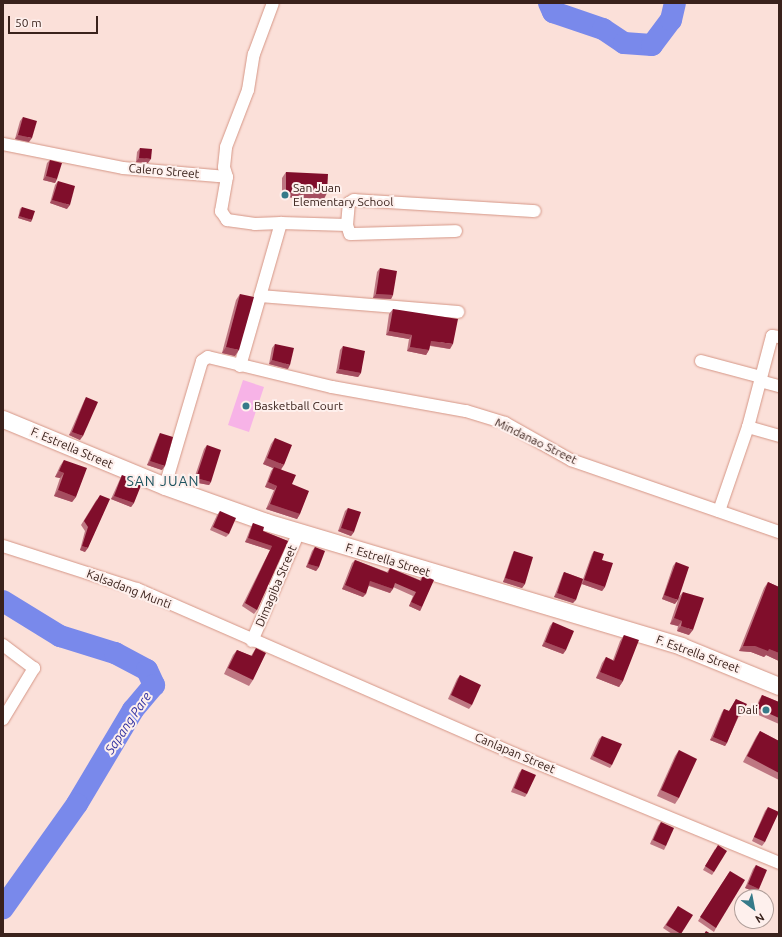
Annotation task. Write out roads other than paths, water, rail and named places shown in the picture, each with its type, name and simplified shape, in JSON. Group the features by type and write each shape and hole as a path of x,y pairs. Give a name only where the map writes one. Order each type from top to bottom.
{"main road":[{"name":"F. Estrella Street","path":"3,419 164,486 299,532 681,646 779,686"}],"street":[{"path":"273,3 254,54 248,90 226,147 224,167 227,177 221,211 227,220 255,224 281,223 347,225"},
{"name":"Calero Street","path":"3,144 123,168 227,177"},
{"path":"456,231 350,234 347,225 349,203 354,200 535,211"},
{"path":"240,366 281,223"},
{"path":"260,296 458,312"},
{"path":"719,511 748,427 772,336 779,337"},
{"name":"Mindanao Street","path":"164,486 202,361 208,357 240,366 332,387 466,411 505,424 571,460 779,532"},
{"path":"701,361 779,386"},
{"path":"748,427 779,436"},
{"name":"Dimagiba Street","path":"252,641 299,532"},
{"name":"Kalsadang Munti","path":"3,546 137,589 252,641"},
{"name":"Canlapan Street","path":"252,641 779,863"},
{"path":"3,645 34,668 4,715"}],"waterway":[{"path":"549,3 553,12 603,29 624,43 652,45 671,20 675,3"},
{"name":"Sapang Pare","path":"3,601 60,636 115,653 147,670 154,685 133,710 77,804 3,908"}],"place":[{"name":"San Juan Elementary School","path":"285,195"},
{"name":"Basketball Court","path":"246,406"},
{"name":"Dali","path":"766,710"}],"district":[{"name":"SAN JUAN","path":"163,481"}]}
